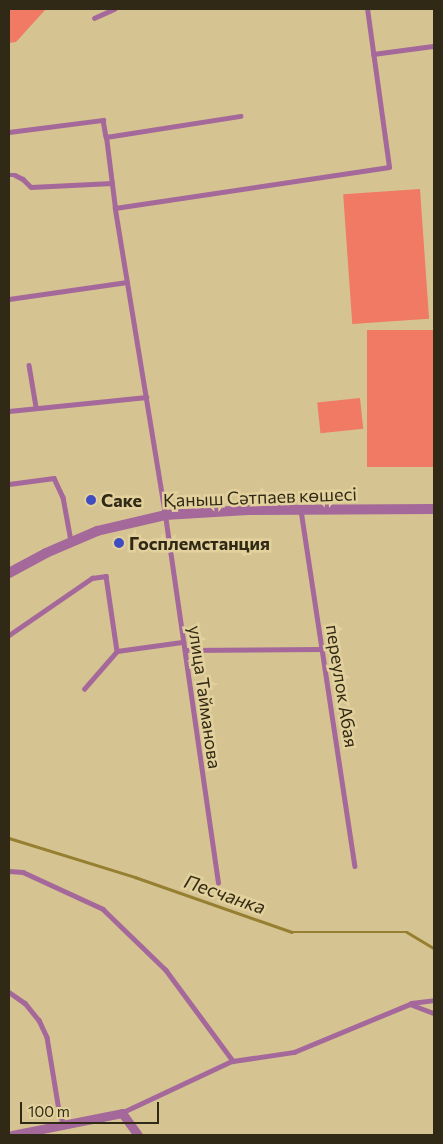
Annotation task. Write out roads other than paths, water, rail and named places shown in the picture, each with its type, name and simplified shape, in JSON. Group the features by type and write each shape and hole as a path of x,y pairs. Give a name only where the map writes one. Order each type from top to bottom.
{"street":[{"name":"Қаныш Сәтпаев көшесі","path":"9,573 96,532 165,515 248,510 434,509"},
{"path":"12,1135 122,1113 138,1135"}],"lane":[{"path":"94,18 114,9"},
{"path":"116,208 389,167 367,9"},
{"path":"373,54 434,46"},
{"path":"9,132 103,120 106,137 240,116"},
{"name":"улица Тайманова","path":"106,137 127,282 165,515 218,883"},
{"path":"9,175 16,175 31,187 112,182"},
{"path":"9,299 127,282"},
{"path":"29,365 36,407"},
{"path":"9,411 146,397"},
{"path":"9,484 54,478 63,497 72,542"},
{"name":"переулок Абая","path":"301,510 355,866"},
{"path":"9,635 92,578 106,576 117,651"},
{"path":"84,689 117,651 184,642"},
{"path":"185,650 322,650"},
{"path":"9,871 23,872 103,909 166,970 232,1061"},
{"path":"9,992 25,1003 39,1020 47,1037 59,1110 64,1125"},
{"path":"122,1113 232,1061 294,1052 410,1004 434,1000"},
{"path":"410,1004 434,1013"}],"waterway":[{"name":"Песчанка","path":"9,838 135,877 292,932 407,932 434,948"}],"place":[{"name":"Саке","path":"91,500"},
{"name":"Госплемстанция","path":"119,543"}]}
